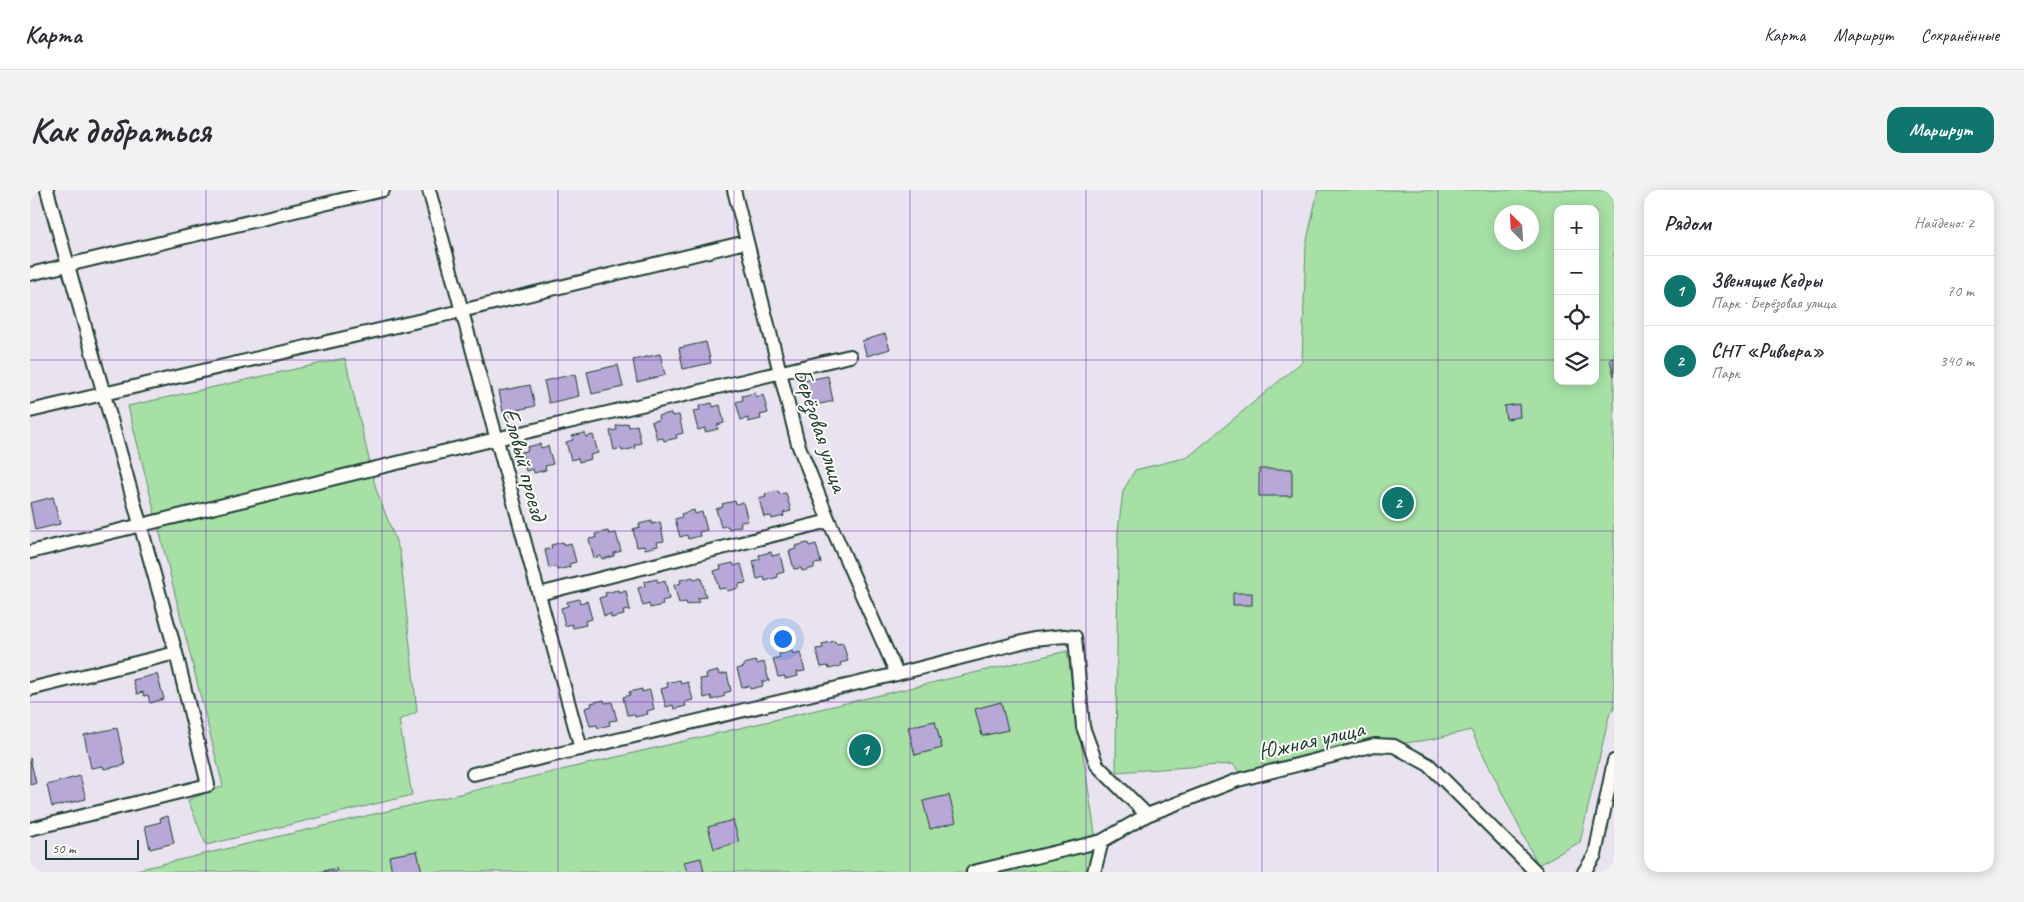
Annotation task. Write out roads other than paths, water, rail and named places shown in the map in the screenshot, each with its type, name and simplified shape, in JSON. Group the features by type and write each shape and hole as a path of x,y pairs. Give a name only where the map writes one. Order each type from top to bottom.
{"street":[{"path":"30,829 208,786 176,653 47,190"},
{"path":"30,274 383,190"},
{"name":"Еловый проезд","path":"429,190 581,749"},
{"name":"Берёзовая улица","path":"734,190 798,444 829,521 897,674"},
{"path":"30,411 461,311 746,242"},
{"path":"30,552 496,439 850,356"},
{"path":"539,594 829,521"},
{"path":"473,774 897,674 1034,639 1075,637 1083,727 1098,764 1147,815"},
{"path":"30,688 176,653"},
{"name":"Южная улица","path":"972,872 1102,841 1147,815 1238,780 1375,745 1394,746 1429,765 1536,872"},
{"path":"1584,872 1596,855 1614,761"},
{"path":"1094,872 1102,841"}],"place":[{"name":"СНТ «Ривьера»","path":"1398,503"},
{"name":"Звенящие Кедры","path":"865,750"}]}
